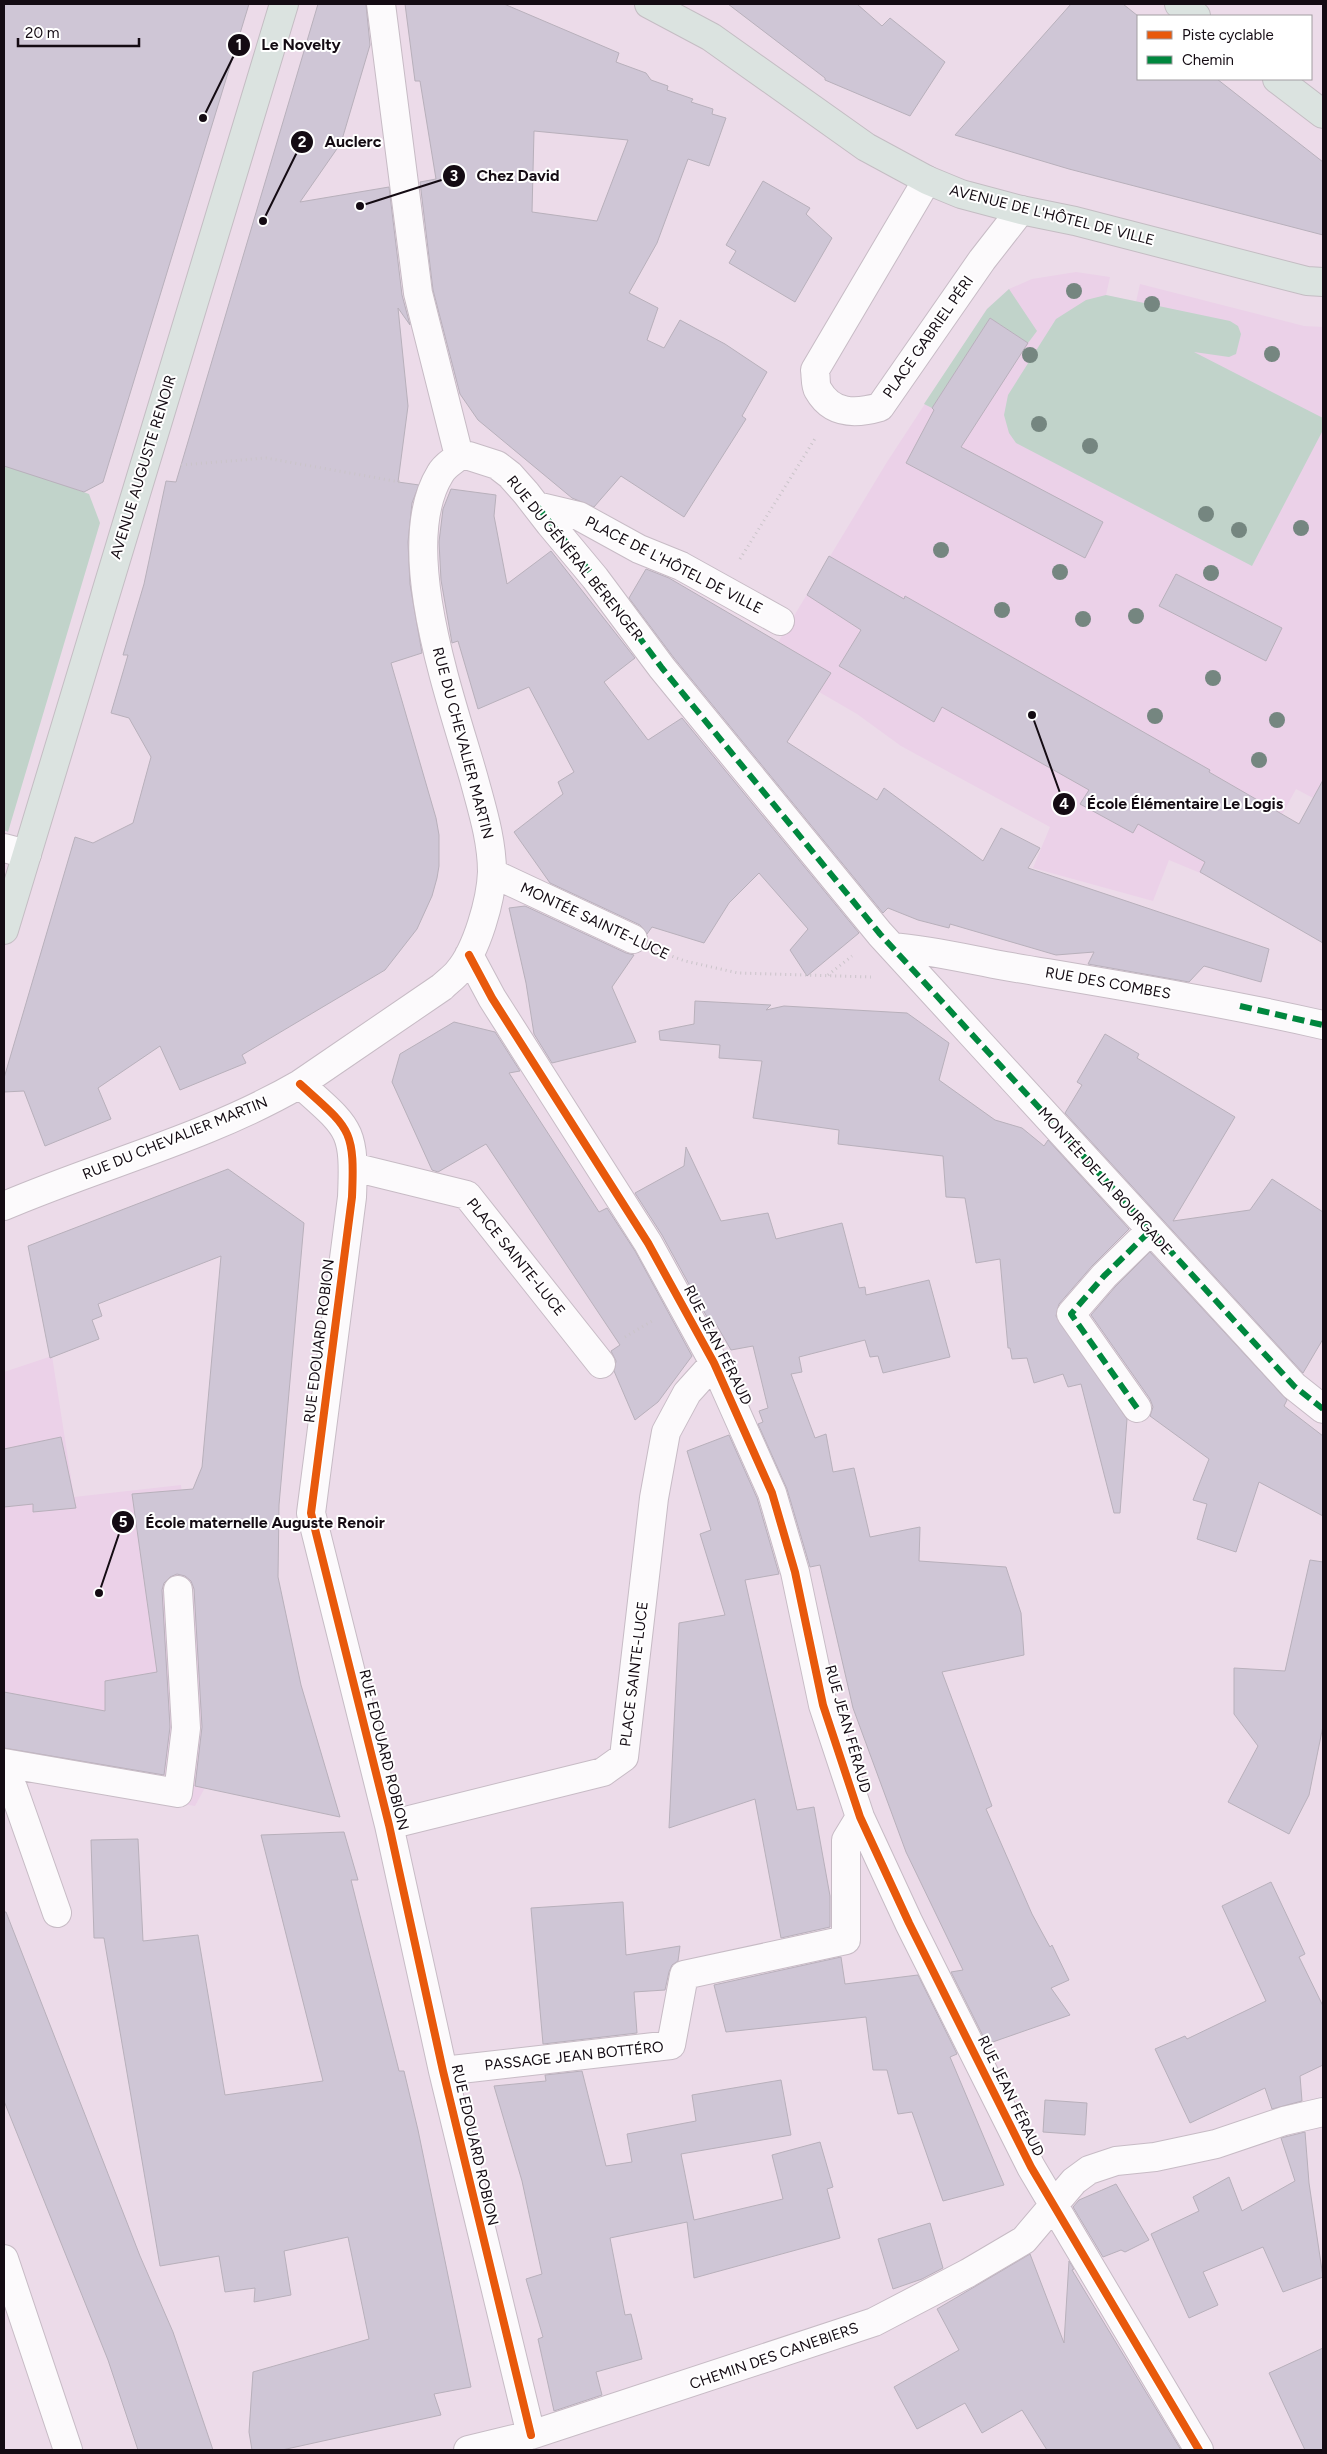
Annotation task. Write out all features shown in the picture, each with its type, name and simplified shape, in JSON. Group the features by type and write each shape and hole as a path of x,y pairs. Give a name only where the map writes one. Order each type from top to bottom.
{"main road":[{"name":"AVENUE AUGUSTE RENOIR","path":"4,930 16,851 143,468 284,4"},
{"name":"AVENUE DE L'HÔTEL DE VILLE","path":"649,4 711,37 866,147 927,180 961,194 1021,210 1075,221 1307,281 1323,282"},
{"path":"1180,4 1195,15"},
{"path":"1278,80 1323,114"}],"street":[{"path":"381,4 418,293 459,456"},
{"name":"PLACE GABRIEL PÉRI","path":"927,180 815,370 817,389 834,408 859,413 880,407 982,260 1021,210"},
{"name":"RUE DU CHEVALIER MARTIN","path":"4,1206 205,1130 275,1098 300,1084 442,987 458,972 469,955 484,912 492,873 488,835 433,626 422,563 423,531 433,488 440,473 459,456"},
{"name":"RUE DU GÉNÉRAL BÉRENGER","path":"459,456 469,456 496,465 510,475 595,578 662,668 892,947"},
{"name":"PLACE DE L'HÔTEL DE VILLE","path":"537,506 579,516 639,549 681,566 780,621"},
{"name":"MONTÉE SAINTE-LUCE","path":"492,873 633,939"},
{"name":"RUE DES COMBES","path":"892,947 926,950 1004,966 1240,1006 1323,1025"},
{"name":"MONTÉE DE LA BOURGADE","path":"892,947 1150,1231 1294,1386 1323,1409"},
{"name":"RUE JEAN FÉRAUD","path":"469,955 492,998 648,1243 714,1363 772,1493 795,1572 823,1705 860,1817 909,1922 1013,2132 1053,2206 1199,2450"},
{"name":"RUE EDOUARD ROBION","path":"300,1084 344,1126 352,1144 353,1167 352,1197 311,1513 389,1825 443,2071 531,2435"},
{"name":"PLACE SAINTE-LUCE","path":"353,1167 467,1195 598,1360"},
{"path":"4,1186 32,1194"},
{"path":"1137,1408 1071,1314 1104,1276 1150,1231"},
{"name":"PLACE SAINTE-LUCE","path":"389,1825 603,1772 624,1757 654,1498 666,1432 687,1393 714,1363"},
{"path":"4,1763 178,1793 186,1728 178,1590"},
{"path":"4,1787 14,1788 57,1913"},
{"name":"PASSAGE JEAN BOTTÉRO","path":"443,2071 671,2045 684,1975 846,1940 846,1840 860,1817"},
{"name":"CHEMIN DES CANEBIERS","path":"468,2450 531,2435 874,2322 968,2273 1024,2240 1074,2181 1089,2170 1116,2161 1155,2157 1216,2144 1284,2121 1323,2112"},
{"path":"4,2259 68,2450"}],"path":[{"path":"723,588 810,446"},
{"path":"143,468 266,458 433,488"},
{"path":"598,1360 682,1302"}],"shaded area":[{"path":"1076,272 1110,277 1106,295 1136,302 1140,284 1304,326 1323,327 1323,780 1313,798 1296,789 1241,890 1169,860 1153,901 1033,868 1050,827 901,746 857,714 802,682 777,644 887,462 987,309 1009,289 1032,279"},
{"path":"52,1356 74,1497 181,1485 204,1690 208,1782 195,1806 4,1774 4,1372"}],"green space":[{"path":"1009,289 1037,331 1028,343 990,318 932,408 924,404 987,309"},
{"path":"1106,295 1230,321 1238,326 1241,334 1236,354 1229,357 1194,352 1323,418 1323,430 1252,566 1016,443 1009,433 1004,415 1008,395 1056,319 1086,300"},
{"path":"4,464 89,494 100,523 8,832 4,830"}],"building":[{"path":"4,4 249,4 103,482 84,492 4,466"},
{"path":"318,4 366,4 370,45 341,143 300,202 389,187 402,295 410,325 398,308 408,406 398,482 419,485 412,503 408,542 410,584 422,653 391,663 436,818 439,835 437,878 432,896 417,929 385,970 242,1055 246,1063 180,1090 160,1046 98,1088 111,1119 45,1146 24,1091 4,1092 4,1078 75,837 93,843 133,823 151,757 129,718 111,713 128,655 123,655 144,584 166,481 176,482"},
{"path":"405,4 504,4 619,53 616,62 646,73 651,80 668,86 667,90 693,99 691,102 713,109 712,114 726,118 709,166 688,159 657,243 629,293 658,308 647,340 664,348 680,320 725,344 767,372 742,416 746,419 684,517 621,476 594,507 572,498 478,420 460,394 433,290 420,182 436,179 420,81 415,81","holes":["534,131 628,140 597,221 532,212"]},
{"path":"728,4 857,4 882,26 890,18 945,62 910,116 825,80 825,78"},
{"path":"1071,4 1123,4 1137,15 1137,80 1218,80 1323,162 1323,235 1069,169 955,135"},
{"path":"763,181 810,208 806,214 832,238 795,302 729,263 736,251 726,245"},
{"path":"990,318 1028,343 961,447 1103,522 1085,558 906,463 934,410 932,408"},
{"path":"451,489 496,495 494,516 507,584 551,551 635,658 604,682 648,740 682,718 859,933 807,976 790,950 808,929 759,873 729,903 704,943 652,927 647,934 640,925 550,883 514,832 563,794 558,782 574,772 529,687 478,709 458,641 452,643 441,580 439,542 443,509"},
{"path":"829,556 904,599 905,596 1210,770 1209,772 1299,824 1323,780 1323,943 1200,872 1205,862 1138,824 1133,833 1080,804 1089,790 942,707 934,722 839,666 861,630 807,595"},
{"path":"646,569 669,578 831,673 787,742 877,800 884,788 983,861 1001,828 1040,848 1028,868 1269,949 1261,982 1204,966 1189,982 1088,964 1094,952 1056,955 950,924 949,928 918,920 888,908 883,913 674,658 629,598"},
{"path":"1176,574 1282,628 1266,661 1159,606"},
{"path":"525,906 634,955 612,987 636,1042 552,1063 534,1034 526,983 509,908"},
{"path":"695,1001 771,1005 766,1010 784,1006 907,1013 949,1043 939,1080 995,1120 1022,1128 1044,1146 1048,1140 1129,1229 1092,1266 1059,1304 1056,1316 1127,1419 1120,1513 1114,1513 1081,1384 1068,1387 1063,1374 1034,1383 1027,1358 1012,1359 1010,1348 1008,1348 1000,1259 976,1263 965,1198 946,1197 943,1156 838,1144 839,1130 753,1118 762,1061 719,1058 720,1045 660,1040 659,1031 694,1024"},
{"path":"454,1022 495,1032 520,1071 509,1073 599,1212 607,1208 635,1251 692,1356 658,1402 635,1420 614,1371 616,1361 611,1351 620,1345 486,1144 438,1172 432,1170 392,1082 400,1054"},
{"path":"1105,1034 1139,1054 1137,1058 1235,1117 1173,1221 1250,1210 1272,1179 1323,1212 1323,1339 1303,1373 1065,1113 1082,1085 1077,1082"},
{"path":"686,1147 721,1221 768,1213 776,1239 842,1223 859,1288 865,1287 866,1295 929,1280 950,1357 883,1373 878,1356 870,1357 865,1340 799,1357 802,1372 791,1374 815,1438 826,1434 833,1472 854,1468 870,1537 920,1527 919,1561 1006,1567 1021,1613 1024,1655 942,1672 992,1806 986,1809 1032,1914 1050,1947 1052,1945 1069,1980 1051,1988 1070,2015 987,2044 951,1972 963,1970 906,1852 853,1708 820,1565 810,1567 787,1489 758,1424 763,1422 759,1411 768,1408 753,1346 731,1350 716,1324 713,1328 662,1235 635,1193 684,1166"},
{"path":"228,1169 304,1223 279,1505 278,1577 301,1685 340,1817 195,1786 202,1727 194,1589 191,1581 185,1576 177,1574 170,1577 164,1583 162,1590 170,1727 164,1775 4,1748 4,1692 105,1711 105,1681 157,1672 132,1494 193,1489 202,1467 221,1256 98,1304 102,1316 92,1320 99,1339 50,1358 28,1246"},
{"path":"1150,1252 1287,1400 1284,1406 1323,1436 1323,1516 1259,1482 1236,1552 1197,1539 1207,1504 1193,1500 1209,1459 1150,1416 1153,1407 1150,1399 1091,1315 1115,1287"},
{"path":"729,1435 757,1498 779,1574 745,1580 797,1810 814,1807 830,1896 830,1927 781,1938 755,1799 669,1828 679,1623 725,1615 700,1534 711,1530 687,1451"},
{"path":"61,1437 76,1508 33,1512 33,1504 4,1507 4,1449"},
{"path":"1310,1560 1323,1562 1323,1726 1309,1795 1289,1834 1228,1802 1258,1746 1234,1714 1234,1668 1285,1671"},
{"path":"344,1832 358,1880 351,1880 399,2071 404,2071 418,2130 471,2387 434,2394 441,2415 282,2450 252,2450 249,2432 253,2372 369,2339 348,2237 284,2251 291,2295 254,2302 255,2288 225,2292 219,2256 160,2266 104,1938 94,1938 91,1840 138,1839 143,1941 198,1935 225,2095 323,2081 261,1835"},
{"path":"1271,1882 1305,1954 1299,1957 1323,2006 1323,2065 1300,2076 1302,2101 1272,2109 1265,2088 1190,2123 1155,2049 1185,2036 1187,2039 1266,2001 1222,1906"},
{"path":"623,1902 626,1955 680,1946 678,1961 672,1965 665,1990 634,1992 637,2033 543,2044 531,1908"},
{"path":"4,1912 6,1912 140,2256 173,2332 213,2450 138,2450 108,2360 4,2101"},
{"path":"841,1957 845,1984 918,1975 957,2054 950,2057 1004,2185 943,2201 912,2112 898,2114 887,2070 873,2070 866,2017 726,2032 714,1985"},
{"path":"582,2071 606,2166 632,2162 627,2134 696,2121 692,2095 781,2080 791,2135 681,2154 694,2220 783,2199 772,2155 820,2142 833,2187 827,2189 840,2238 694,2278 687,2222 610,2238 625,2315 631,2314 642,2359 596,2372 602,2395 554,2411 538,2339 543,2337 526,2279 542,2274 522,2181 494,2086 546,2081 545,2075"},
{"path":"1045,2100 1087,2103 1085,2135 1043,2132"},
{"path":"1305,2132 1309,2183 1323,2277 1283,2292 1263,2247 1203,2272 1218,2305 1189,2318 1151,2234 1199,2211 1193,2197 1229,2177 1242,2211 1295,2181 1281,2138"},
{"path":"1116,2184 1149,2240 1125,2252 1121,2250 1103,2257 1073,2207 1079,2200"},
{"path":"930,2223 943,2268 922,2279 893,2289 878,2239"},
{"path":"1030,2254 1064,2343 1069,2261 1074,2269 1072,2270 1181,2450 1047,2450 1022,2410 982,2433 965,2403 917,2429 894,2387 959,2350 937,2309"},
{"path":"1323,2348 1323,2450 1305,2450 1269,2373"}],"marked path":[{"path":"537,506 595,578 662,668 880,934 1294,1386 1323,1409"},
{"path":"1240,1006 1323,1025"},
{"path":"1137,1408 1071,1314 1104,1276 1150,1231"}],"cycle path":[{"path":"469,955 492,998 648,1243 714,1363 772,1493 795,1572 823,1705 860,1817 909,1923 1031,2167 1199,2450"},
{"path":"300,1084 330,1111 346,1132 350,1143 353,1174 352,1197 311,1513 389,1825 443,2071 531,2435"}],"place":[{"name":"Le Novelty","path":"203,118"},
{"name":"Chez David","path":"360,206"},
{"name":"Auclerc","path":"263,221"},
{"name":"École Élémentaire Le Logis","path":"1032,715"},
{"name":"École maternelle Auguste Renoir","path":"99,1593"}]}
